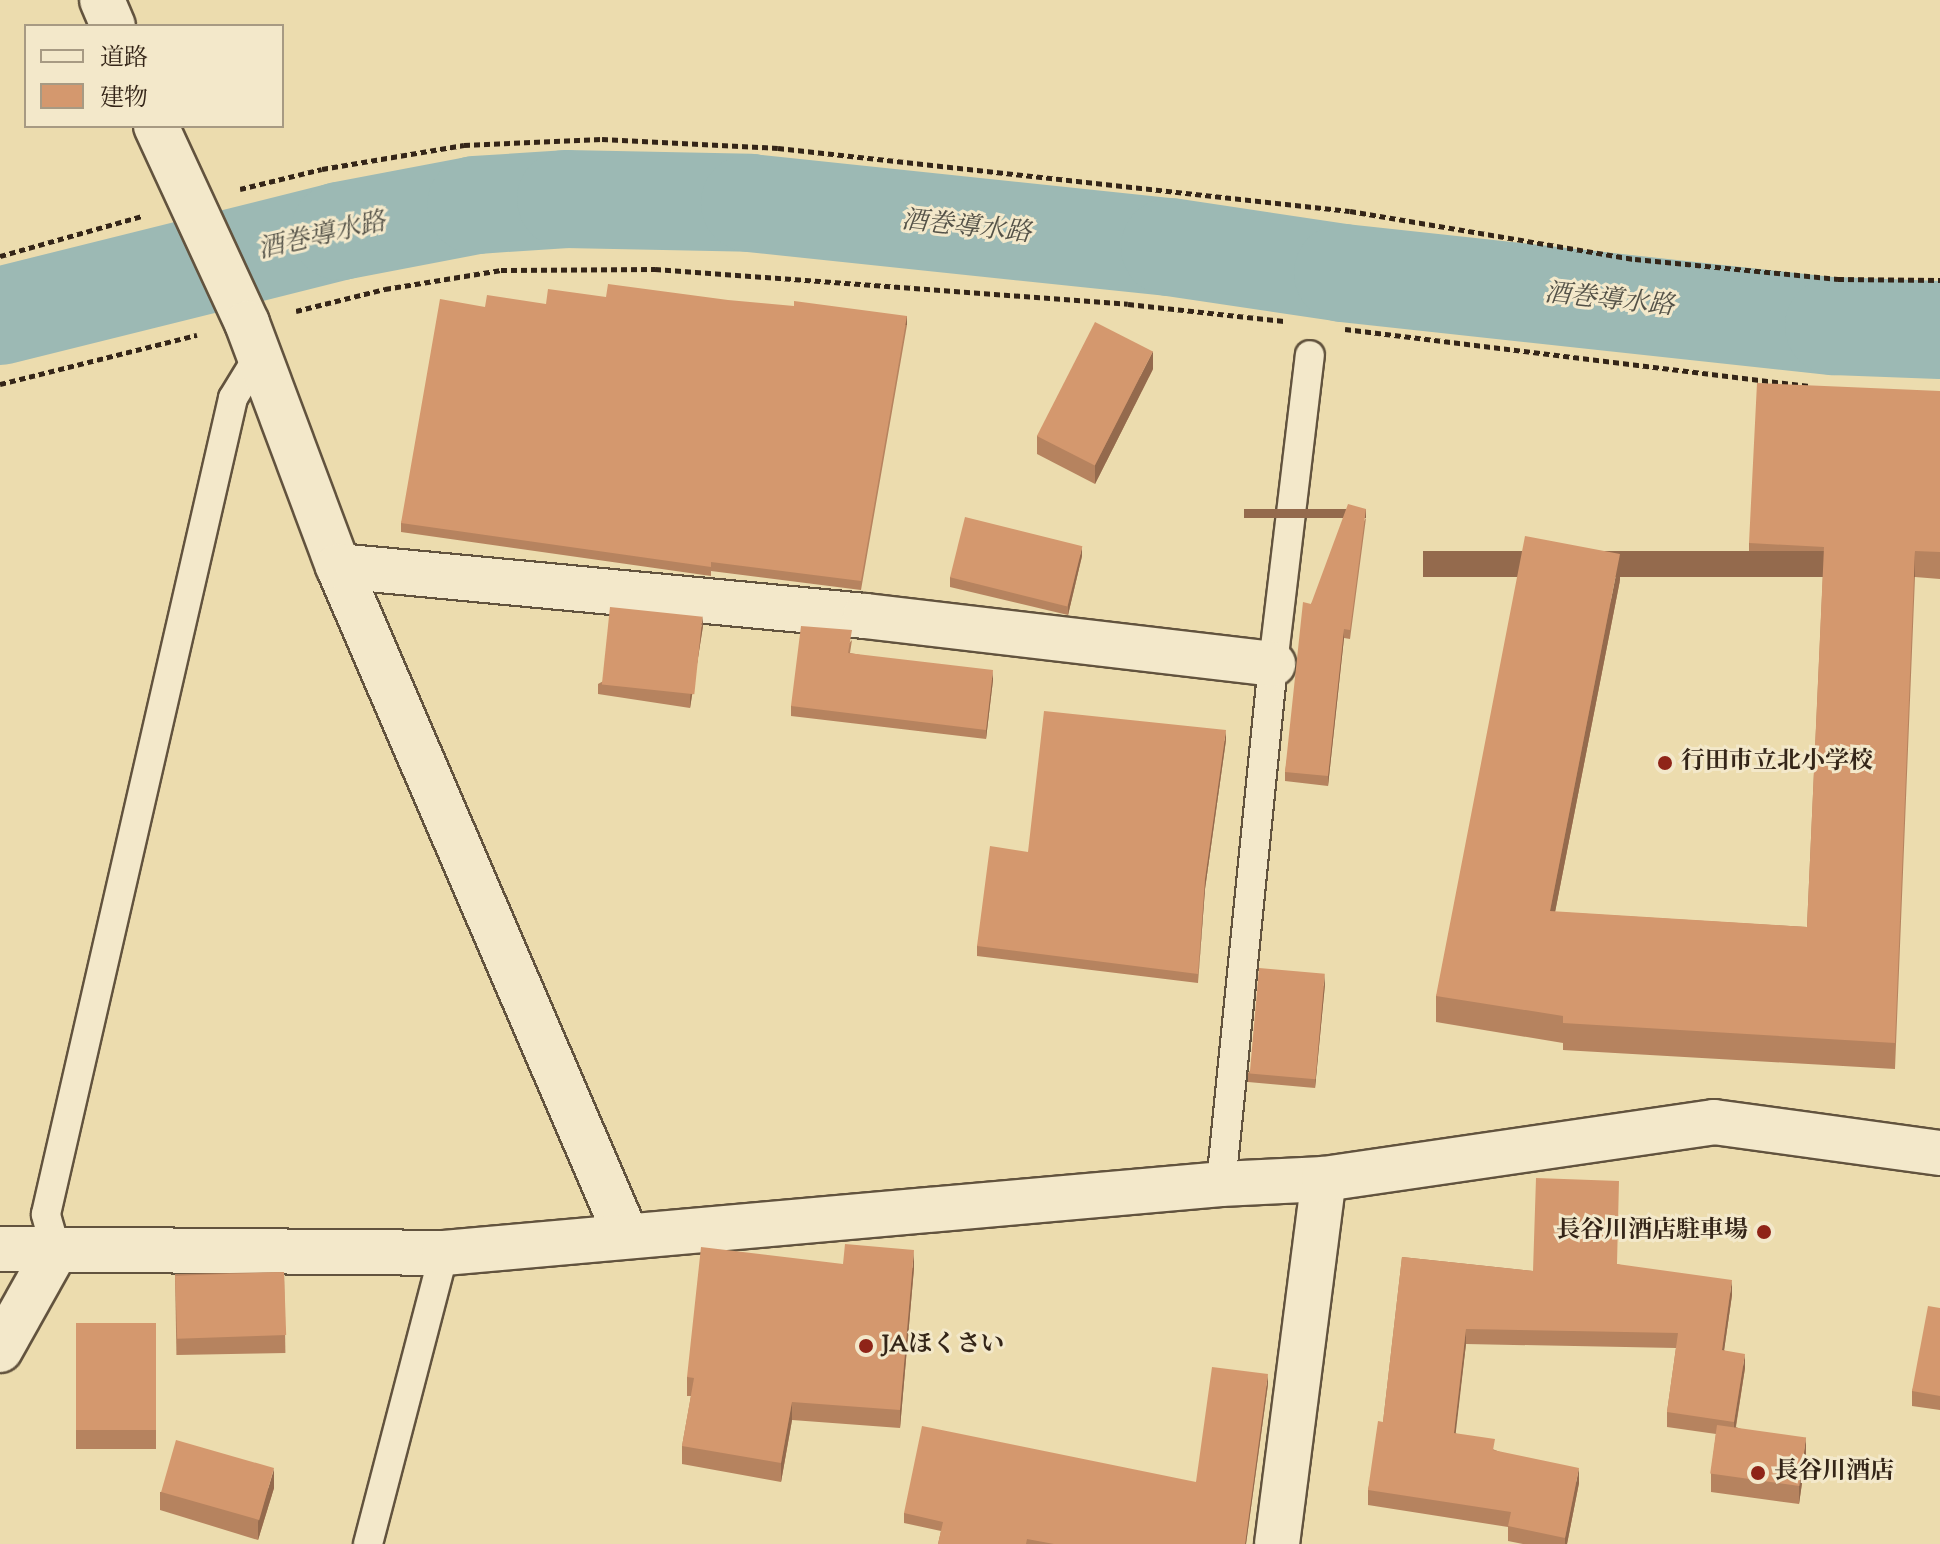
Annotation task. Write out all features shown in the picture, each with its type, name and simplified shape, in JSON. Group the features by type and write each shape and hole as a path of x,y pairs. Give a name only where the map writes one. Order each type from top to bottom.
{"street":[{"path":"102,0 112,24"},
{"path":"157,128 249,332 338,566 626,1235"},
{"path":"338,566 865,616 1273,664"},
{"path":"0,1249 444,1253 1221,1184 1324,1179 1714,1122 1940,1153"},
{"path":"1277,1544 1324,1179"},
{"path":"0,1350 56,1250"}],"lane":[{"path":"56,1250 46,1214 249,332"},
{"path":"1221,1184 1273,664 1310,355"},
{"path":"368,1544 444,1253"}],"path":[{"path":"0,256 193,211 322,169 464,145 602,139 778,148 1350,211 1635,259 1838,279 1940,280"},
{"path":"0,384 249,332 385,289 501,270 639,269 1128,304 1297,323"},
{"path":"1343,328 1825,387"}],"building":[{"path":"608,284 728,300 794,306 794,301 907,316 861,581 711,562 711,567 401,523 440,299 485,307 487,295 546,304 548,289 606,297"},
{"path":"1095,322 1153,352 1095,466 1037,436"},
{"path":"1757,383 1940,391 1940,552 1915,551 1895,1043 1563,1023 1563,1016 1436,996 1525,536 1620,554 1550,911 1807,927 1824,547 1749,543"},
{"path":"1348,504 1366,509 1350,630 1344,629 1328,776 1285,772 1303,602 1311,604"},
{"path":"965,517 1082,546 1067,606 950,577"},
{"path":"610,607 702,617 694,694 602,685"},
{"path":"801,626 852,630 848,653 993,670 986,730 791,706"},
{"path":"1044,711 1226,730 1205,879 1198,974 977,946 990,846 1028,852"},
{"path":"1259,968 1325,974 1316,1079 1250,1074"},
{"path":"1536,1178 1619,1181 1617,1264 1732,1280 1722,1350 1745,1354 1734,1422 1667,1412 1678,1333 1466,1329 1454,1433 1495,1439 1493,1450 1579,1468 1565,1538 1508,1526 1511,1512 1368,1490 1378,1421 1383,1422 1402,1257 1533,1271"},
{"path":"845,1244 914,1250 900,1410 792,1402 781,1463 682,1446 694,1378 687,1377 701,1247 843,1264"},
{"path":"284,1272 286,1335 177,1339 175,1276"},
{"path":"1928,1306 1940,1308 1940,1396 1912,1391"},
{"path":"76,1323 156,1323 156,1430 76,1430"},
{"path":"1212,1367 1268,1374 1245,1544 1054,1544 1027,1539 1026,1544 938,1544 943,1522 904,1513 922,1426 1196,1482"},
{"name":"長谷川酒店","path":"1717,1425 1806,1438 1799,1486 1710,1474"},
{"path":"176,1440 274,1468 259,1520 161,1492"}],"waterway":[{"name":"酒巻導水路","path":"0,316 340,231 476,205 566,199 750,203 1170,247 1343,273 1834,326 1940,330"}],"place":[{"name":"行田市立北小学校","path":"1665,763"},
{"name":"長谷川酒店駐車場","path":"1764,1232"},
{"name":"JAほくさい","path":"866,1346"},
{"name":"長谷川酒店","path":"1758,1473"}]}
